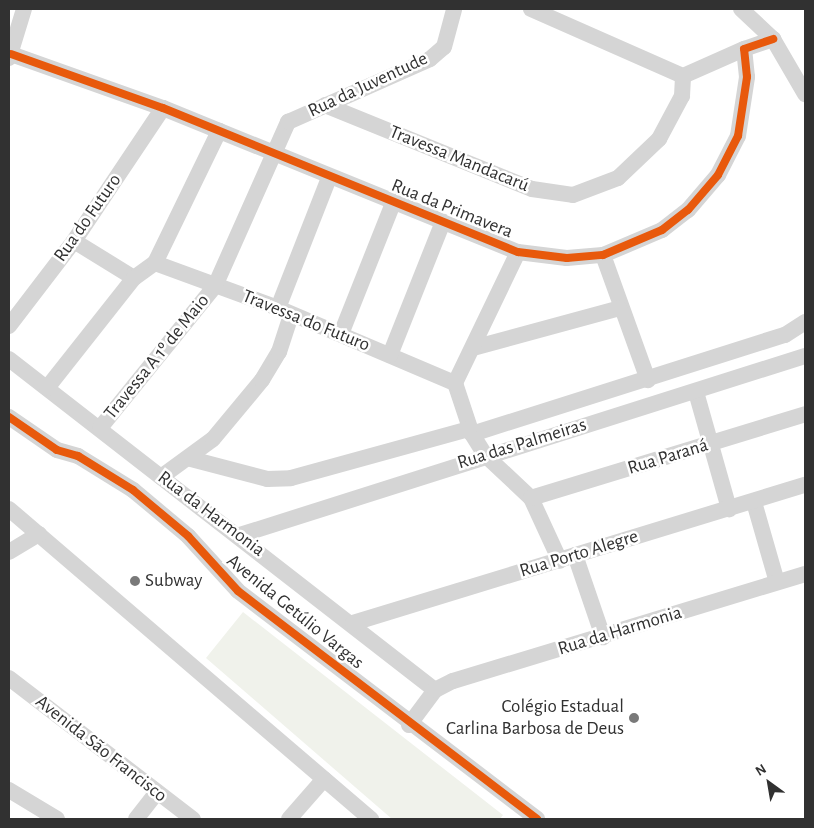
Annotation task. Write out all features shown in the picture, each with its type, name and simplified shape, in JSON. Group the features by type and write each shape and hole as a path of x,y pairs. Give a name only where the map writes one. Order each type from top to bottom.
{"street":[{"path":"10,56 24,9"},
{"name":"Rua da Juventude","path":"215,286 271,155 288,122 430,58 444,47 454,9"},
{"path":"531,9 684,76 774,39"},
{"path":"741,9 774,39 805,94"},
{"name":"Rua da Primavera","path":"10,56 163,108 271,155 442,224 518,252 568,258 603,255 662,230 688,210 718,175 738,136 747,77 744,50"},
{"name":"Travessa Mandacarú","path":"325,105 532,190 573,195 618,178 659,139 682,96 684,76"},
{"name":"Rua do Futuro","path":"9,326 74,240 163,108"},
{"path":"47,388 134,278 155,263 219,131"},
{"path":"161,477 191,459 262,380 279,352 284,312 329,178"},
{"path":"341,334 393,203"},
{"path":"390,355 442,224"},
{"path":"74,240 134,278"},
{"path":"518,252 474,348 454,383 470,431 485,454 531,498 568,558 603,637"},
{"path":"603,255 620,308 648,380"},
{"name":"Travessa do Futuro","path":"155,263 341,334 454,383"},
{"name":"Travessa A 1º de Maio","path":"100,428 215,286"},
{"path":"474,348 620,308"},
{"name":"Rua das Palmeiras","path":"191,459 266,480 291,478 470,431 648,380 785,335 805,322"},
{"name":"Rua das Palmeiras","path":"240,535 485,454 696,392 805,356"},
{"name":"Rua da Harmonia","path":"9,359 161,477 240,535 435,690 805,574"},
{"path":"696,392 709,444 729,509"},
{"name":"Rua Paraná","path":"531,498 805,414"},
{"name":"Avenida Getúlio Vargas","path":"9,418 57,450 78,456 133,490 188,536 238,591 526,817"},
{"name":"Rua Porto Alegre","path":"353,623 805,485"},
{"path":"754,502 777,582"},
{"path":"9,509 371,819"},
{"path":"9,552 39,534"},
{"name":"Avenida São Francisco","path":"9,678 193,819"},
{"path":"409,725 435,690"},
{"path":"289,819 324,779"},
{"path":"9,790 57,819"},
{"path":"136,819 157,792"}],"shaded area":[{"path":"243,612 503,815 500,819 392,819 206,658"}],"cycle path":[{"path":"11,54 163,108 518,252 567,258 603,255 662,230 688,210 718,175 738,136 747,77 744,49 773,39"},
{"path":"9,417 57,450 78,456 133,490 188,536 238,591 537,819"}],"place":[{"name":"Subway","path":"135,581"},
{"name":"Colégio Estadual Carlina Barbosa de Deus","path":"634,718"}]}
